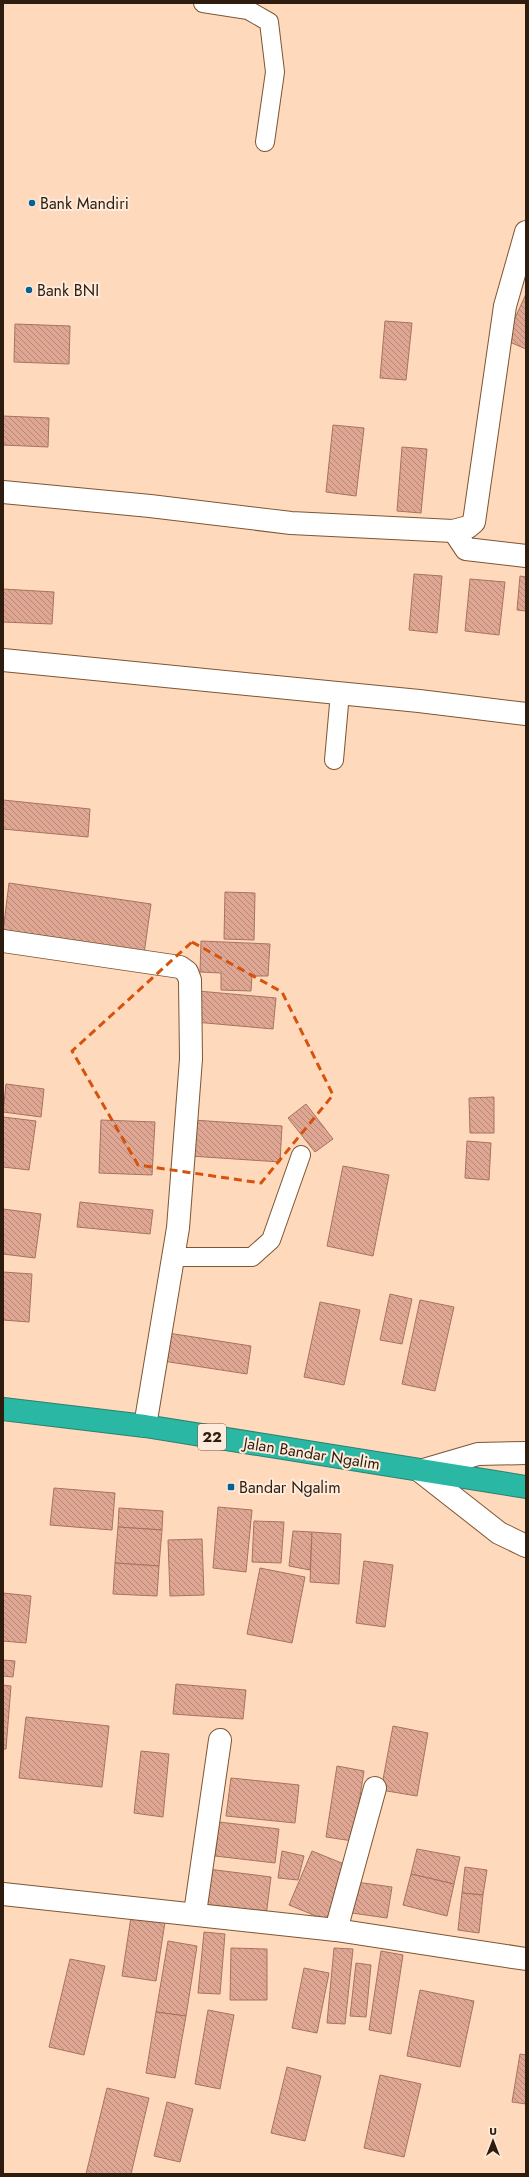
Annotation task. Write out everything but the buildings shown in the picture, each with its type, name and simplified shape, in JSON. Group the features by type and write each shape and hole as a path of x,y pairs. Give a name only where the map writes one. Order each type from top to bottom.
{"highway":[{"name":"Jalan Bandar Ngalim","path":"3,1409 145,1426 526,1487"}],"street":[{"path":"3,492 150,506 291,523 454,531 468,528 474,522 505,306 526,232"},
{"path":"454,531 466,550 526,556"},
{"path":"3,660 419,701 526,714"},
{"path":"3,941 180,967 187,972 190,980 191,1059 185,1161 178,1228 145,1426"},
{"path":"420,1470 478,1454 526,1453"},
{"path":"420,1470 499,1533 526,1546"},
{"path":"195,1913 220,1740"},
{"path":"336,1930 375,1788"},
{"path":"3,1894 195,1913 336,1930 526,1960"}],"lane":[{"path":"203,3 248,10 268,22 275,72 265,142"},
{"path":"334,760 340,694"},
{"path":"173,1257 252,1257 271,1240 301,1155"}],"highlighted area":[{"path":"192,942 282,992 333,1095 261,1183 138,1165 72,1051"}],"place":[{"name":"Bank Mandiri","path":"32,203"},
{"name":"Bank BNI","path":"29,290"},
{"name":"Bandar Ngalim","path":"231,1487"}]}
